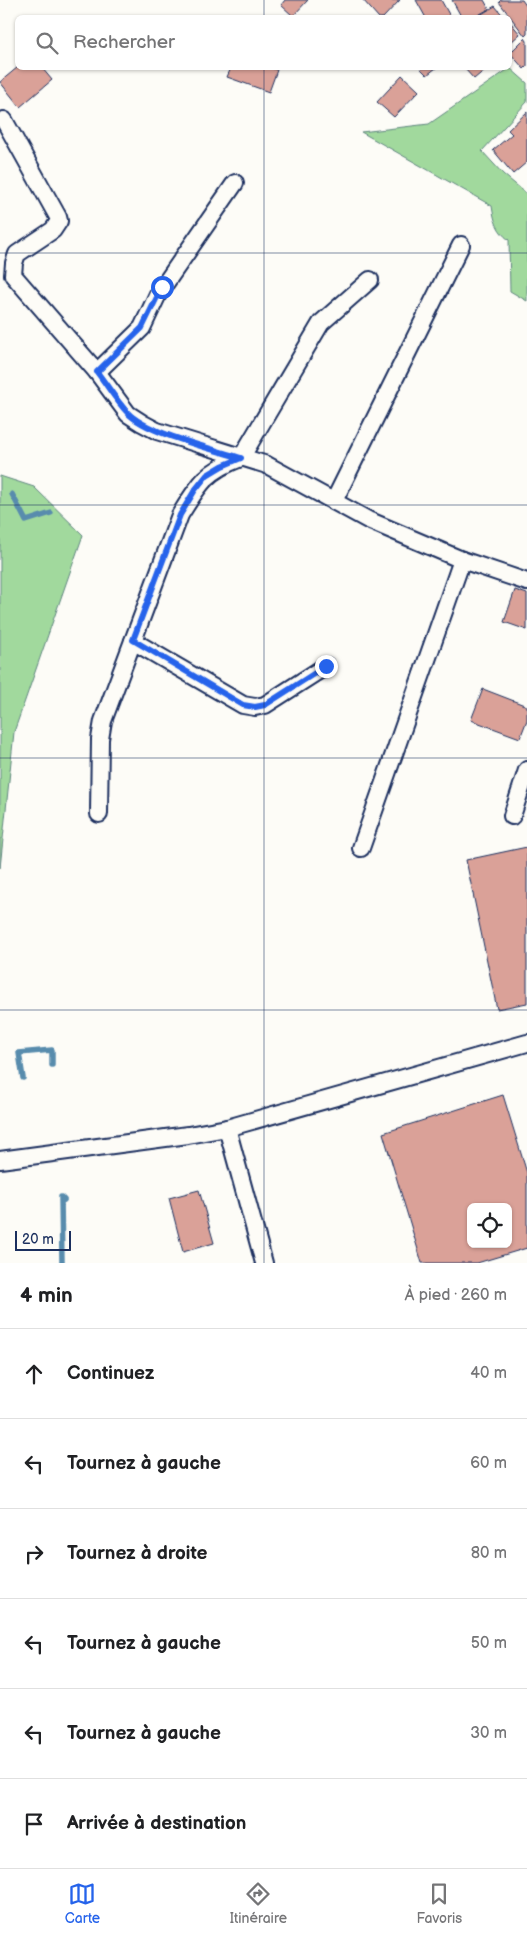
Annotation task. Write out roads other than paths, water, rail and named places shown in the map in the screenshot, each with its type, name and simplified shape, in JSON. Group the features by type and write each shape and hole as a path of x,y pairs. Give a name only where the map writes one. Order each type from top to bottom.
{"street":[{"path":"4,120 58,216 58,221 53,230 16,254 13,275 97,372 128,414 156,431 267,465 368,520 462,560 527,582"},
{"path":"97,372 142,328 158,294 235,183"},
{"path":"334,501 461,245"},
{"path":"99,814 100,739 103,721 180,515 195,490 207,475 241,458 321,323 370,280"},
{"path":"361,848 462,560"},
{"path":"133,640 243,705 255,707 265,705 326,666"},
{"path":"512,816 527,770"},
{"path":"0,1160 227,1128 527,1043"},
{"path":"227,1128 264,1263"}],"waterway":[{"path":"12,494 26,521 51,513"},
{"path":"23,1078 19,1053 52,1050 52,1065"},
{"path":"62,1263 61,1197 64,1200"}]}
